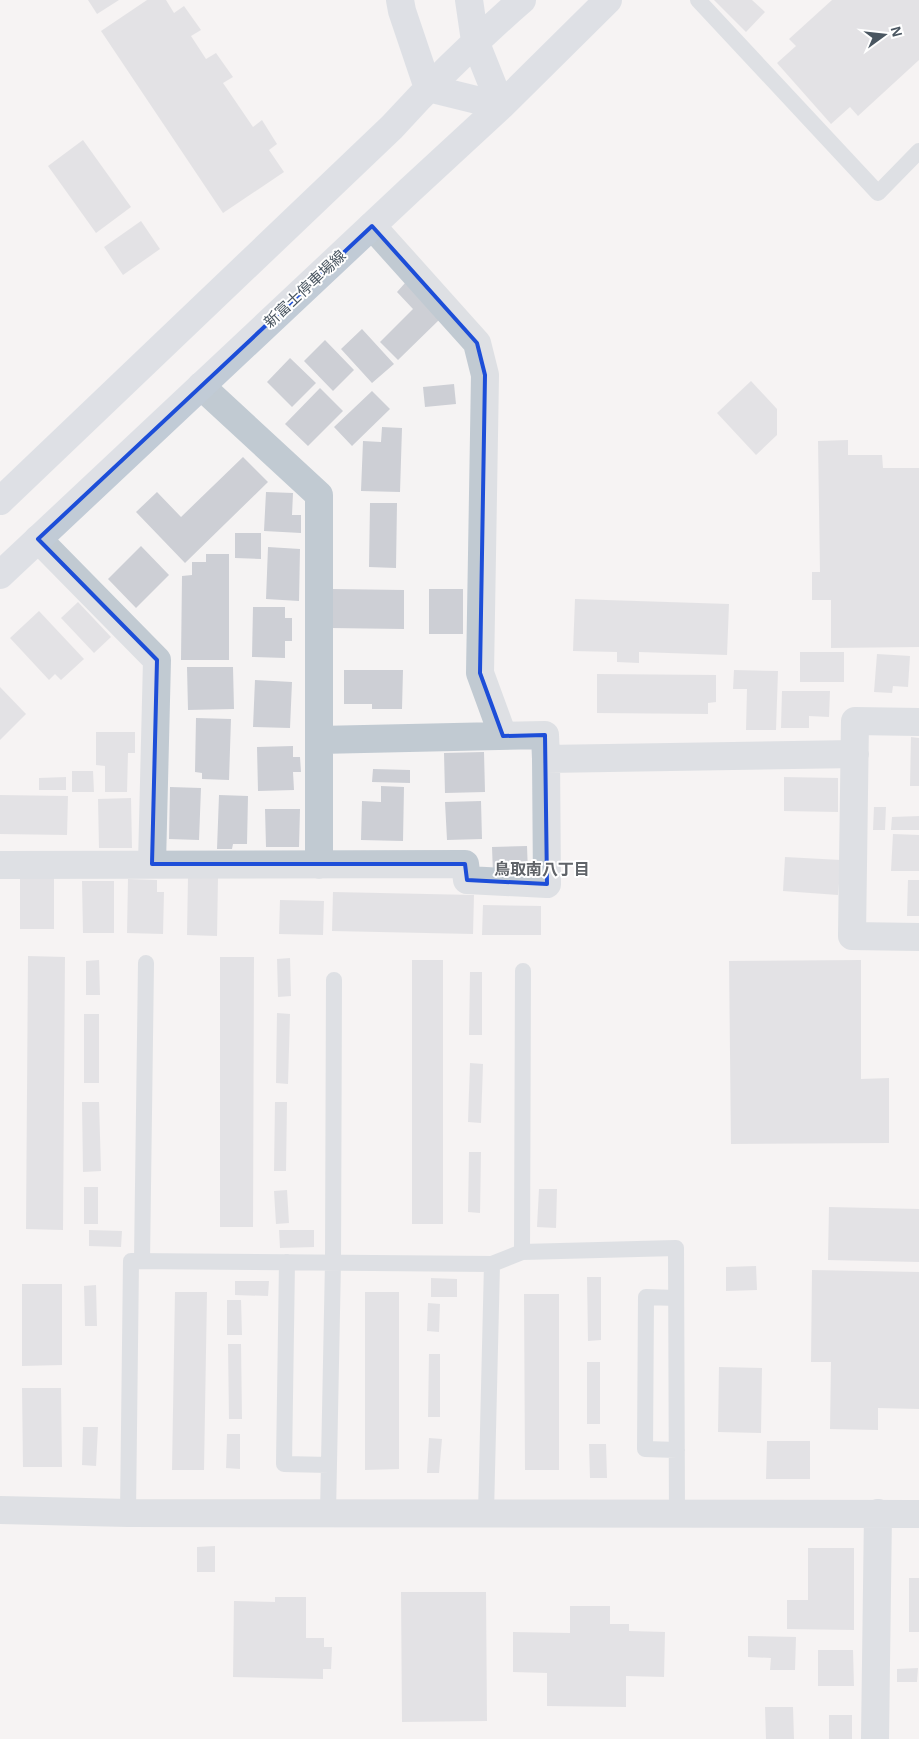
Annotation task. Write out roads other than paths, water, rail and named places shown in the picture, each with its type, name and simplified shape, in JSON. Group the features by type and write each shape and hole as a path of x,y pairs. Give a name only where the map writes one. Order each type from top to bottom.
{"main road":[{"path":"400,0 428,88"},
{"path":"469,0 476,41 502,106"},
{"path":"0,501 392,127 476,41 522,0"},
{"name":"新富士停車場線","path":"0,575 502,106 608,0"},
{"path":"428,88 502,106"}],"street":[{"path":"372,226 476,344 485,375 480,672 503,736"},
{"path":"201,386 319,495 319,866"},
{"path":"38,539 157,660 152,864"},
{"path":"919,722 856,721 852,936 919,938"},
{"path":"0,865 319,866 465,864 467,880 547,884 545,735 319,740"},
{"path":"546,760 855,754"},
{"path":"0,1510 128,1513 919,1514"},
{"path":"875,1739 878,1514"}],"lane":[{"path":"698,0 878,193 919,151"},
{"path":"142,1261 146,963"},
{"path":"522,1252 523,971"},
{"path":"328,1513 333,1262 334,980"},
{"path":"128,1513 131,1261 492,1264 522,1252 676,1248 677,1513"},
{"path":"287,1262 284,1464 329,1465"},
{"path":"486,1513 492,1264"},
{"path":"676,1298 646,1296 645,1449 677,1450"}],"district":[{"name":"鳥取南八丁目","path":"542,869"}]}
